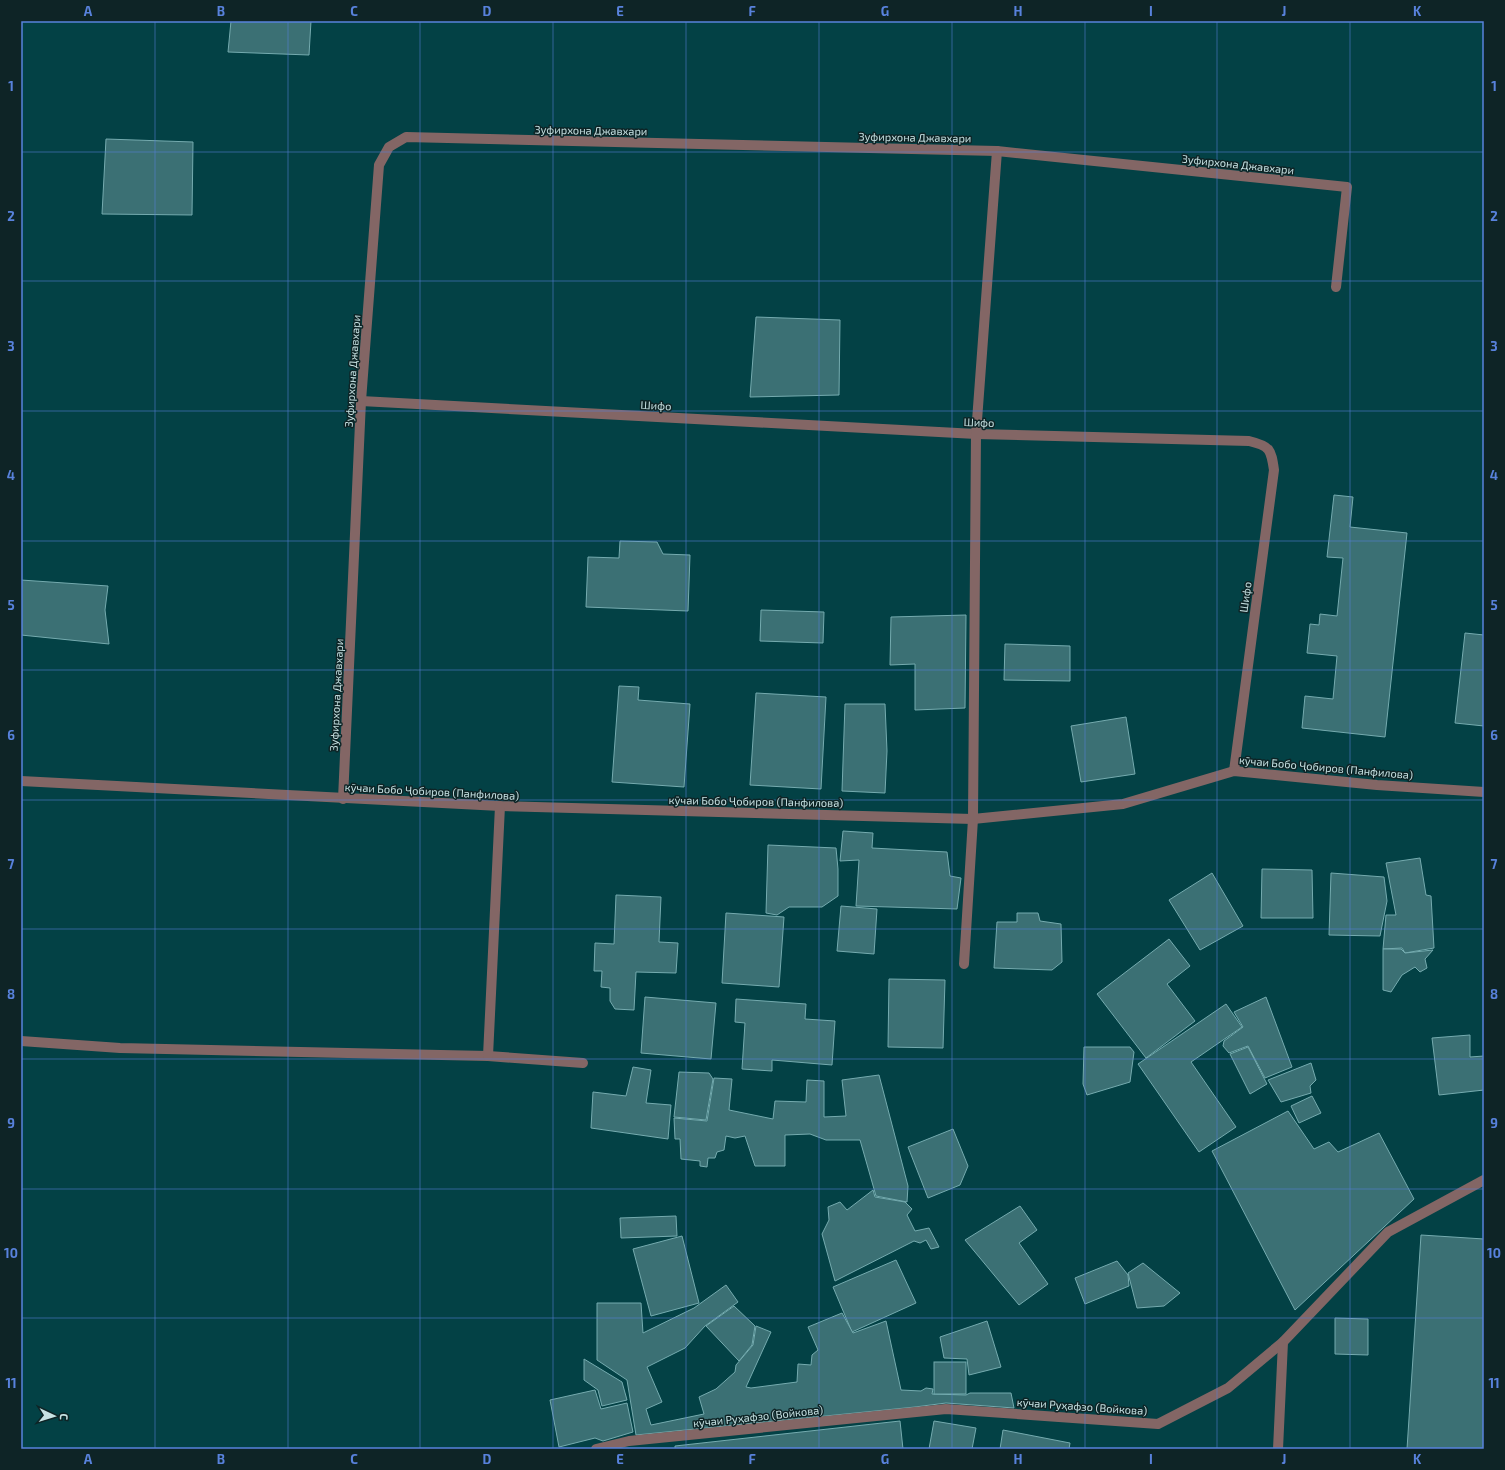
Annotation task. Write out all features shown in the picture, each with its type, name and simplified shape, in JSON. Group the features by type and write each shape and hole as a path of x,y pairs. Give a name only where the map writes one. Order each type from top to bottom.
{"street":[{"name":"Зуфирхона Джавхари","path":"343,799 361,401 379,165 390,147 406,137 997,151 1347,187 1336,287"},
{"path":"964,964 973,818 976,434 997,151"},
{"name":"Шифо","path":"361,401 976,434 1249,441 1264,444 1272,454 1274,470 1234,771"},
{"name":"кӯчаи Бобо Ҷобиров (Панфилова)","path":"21,781 500,806 973,818 1123,804 1234,771 1377,785 1484,792"},
{"path":"488,1056 500,806"},
{"path":"21,1041 120,1048 488,1056 583,1063"},
{"name":"кӯчаи Руҳафзо (Войкова)","path":"596,1449 629,1441 946,1409 1158,1424 1228,1388 1284,1342 1388,1232 1484,1180"},
{"path":"1278,1449 1284,1342"}],"building":[{"path":"231,21 311,21 309,55 228,52"},
{"path":"106,139 193,142 192,215 102,214"},
{"path":"756,317 840,320 839,395 750,397"},
{"path":"1334,495 1353,497 1350,527 1407,533 1385,737 1302,728 1305,696 1333,699 1337,656 1307,653 1310,624 1319,625 1320,614 1337,616 1343,558 1327,557"},
{"path":"620,541 657,542 663,554 690,555 688,611 586,607 588,557 619,558"},
{"path":"21,580 108,586 105,610 109,644 21,635"},
{"path":"761,610 824,612 823,643 760,641"},
{"path":"966,615 965,708 915,710 915,664 890,665 891,617"},
{"path":"1465,633 1484,635 1484,726 1455,723"},
{"path":"1005,644 1070,646 1070,681 1004,680"},
{"path":"619,686 639,687 638,700 690,704 684,787 612,782"},
{"path":"756,693 826,697 821,789 750,785"},
{"path":"845,704 885,704 887,751 885,793 842,791"},
{"path":"1126,717 1135,774 1081,782 1071,726"},
{"path":"843,831 873,833 872,848 947,852 950,876 961,878 957,909 856,906 859,860 840,861"},
{"path":"768,845 836,848 838,896 822,907 789,907 777,915 766,913"},
{"path":"1420,858 1426,895 1431,896 1434,948 1405,953 1402,948 1383,949 1386,915 1396,915 1386,863"},
{"path":"1262,869 1312,870 1313,918 1261,918"},
{"path":"1212,873 1243,926 1200,950 1169,900"},
{"path":"1331,873 1384,877 1387,901 1380,936 1329,935"},
{"path":"616,895 661,897 659,942 678,943 676,973 636,972 634,1010 615,1009 610,1001 610,988 601,987 602,971 594,971 595,943 614,944"},
{"path":"841,906 877,909 874,954 837,951"},
{"path":"726,913 784,917 779,987 722,983"},
{"path":"1017,913 1038,913 1040,921 1061,924 1062,962 1052,970 994,968 997,922 1017,922"},
{"path":"1169,939 1190,966 1167,984 1195,1021 1146,1058 1097,994"},
{"path":"1383,949 1401,949 1405,953 1433,950 1425,959 1427,968 1420,972 1415,967 1402,975 1391,992 1383,990"},
{"path":"889,979 945,980 943,1048 888,1047"},
{"path":"645,997 716,1003 711,1059 641,1053"},
{"path":"1266,997 1292,1067 1265,1078 1248,1046 1229,1053 1223,1046 1224,1041 1243,1027 1234,1012"},
{"path":"736,999 806,1004 805,1019 835,1021 832,1065 772,1060 772,1071 742,1069 745,1023 735,1022"},
{"path":"1226,1004 1242,1027 1191,1062 1236,1127 1199,1152 1138,1064"},
{"path":"1470,1035 1470,1057 1484,1056 1484,1090 1439,1095 1432,1038"},
{"path":"1084,1047 1130,1047 1134,1052 1130,1082 1087,1095 1083,1084"},
{"path":"1248,1047 1267,1084 1250,1094 1230,1054"},
{"path":"1311,1063 1316,1080 1310,1086 1311,1093 1281,1102 1268,1080"},
{"path":"633,1067 651,1070 646,1103 671,1105 668,1139 591,1128 593,1092 626,1096"},
{"path":"679,1072 709,1073 713,1079 706,1120 674,1117"},
{"path":"879,1075 908,1186 907,1202 876,1196 860,1140 826,1140 810,1134 785,1135 785,1166 755,1166 745,1136 735,1138 726,1136 724,1150 717,1152 715,1158 708,1158 707,1167 700,1166 700,1161 681,1159 680,1139 675,1139 674,1118 707,1121 714,1078 732,1079 729,1110 773,1119 775,1101 806,1102 807,1080 824,1081 824,1117 846,1116 842,1080"},
{"path":"1312,1096 1321,1113 1299,1123 1291,1106"},
{"path":"1288,1111 1314,1149 1329,1142 1338,1152 1379,1133 1414,1199 1295,1310 1212,1151"},
{"path":"953,1129 968,1166 960,1185 928,1198 908,1147"},
{"path":"873,1190 875,1197 905,1202 912,1209 907,1215 915,1231 929,1228 939,1247 931,1249 926,1240 920,1243 914,1241 835,1281 822,1234 829,1220 828,1207 840,1202 847,1210"},
{"path":"1020,1206 1037,1230 1019,1243 1048,1284 1019,1305 965,1240"},
{"path":"676,1216 677,1236 621,1238 620,1218"},
{"path":"1421,1235 1484,1239 1484,1449 1407,1449"},
{"path":"682,1236 699,1303 651,1316 633,1249"},
{"path":"896,1260 916,1303 852,1332 833,1287"},
{"path":"1117,1261 1128,1275 1129,1286 1085,1304 1075,1278"},
{"path":"1143,1263 1180,1293 1164,1306 1137,1308 1128,1273"},
{"path":"726,1285 738,1302 705,1326 685,1348 647,1367 662,1402 646,1409 651,1425 704,1414 699,1397 716,1389 735,1372 736,1365 753,1345 756,1326 771,1332 746,1387 751,1388 797,1382 798,1364 811,1365 812,1355 818,1350 808,1327 842,1313 853,1333 886,1321 901,1390 921,1391 926,1388 933,1389 932,1394 966,1395 970,1393 1011,1393 1014,1408 946,1403 636,1435 627,1380 597,1360 597,1303 641,1303 643,1333 694,1308"},
{"path":"734,1306 755,1326 752,1345 739,1361 706,1326"},
{"path":"1335,1318 1368,1319 1368,1355 1335,1354"},
{"path":"987,1321 1001,1367 969,1375 967,1359 944,1358 940,1337"},
{"path":"584,1359 622,1382 627,1400 602,1406 598,1390 584,1380"},
{"path":"934,1362 966,1362 966,1394 934,1394"},
{"path":"595,1390 601,1409 627,1403 633,1432 603,1441 595,1438 559,1447 550,1400"},
{"path":"900,1421 903,1449 675,1449 675,1446"},
{"path":"934,1421 976,1428 972,1449 929,1449"},
{"path":"1003,1430 1070,1443 1069,1449 1000,1449"}]}
